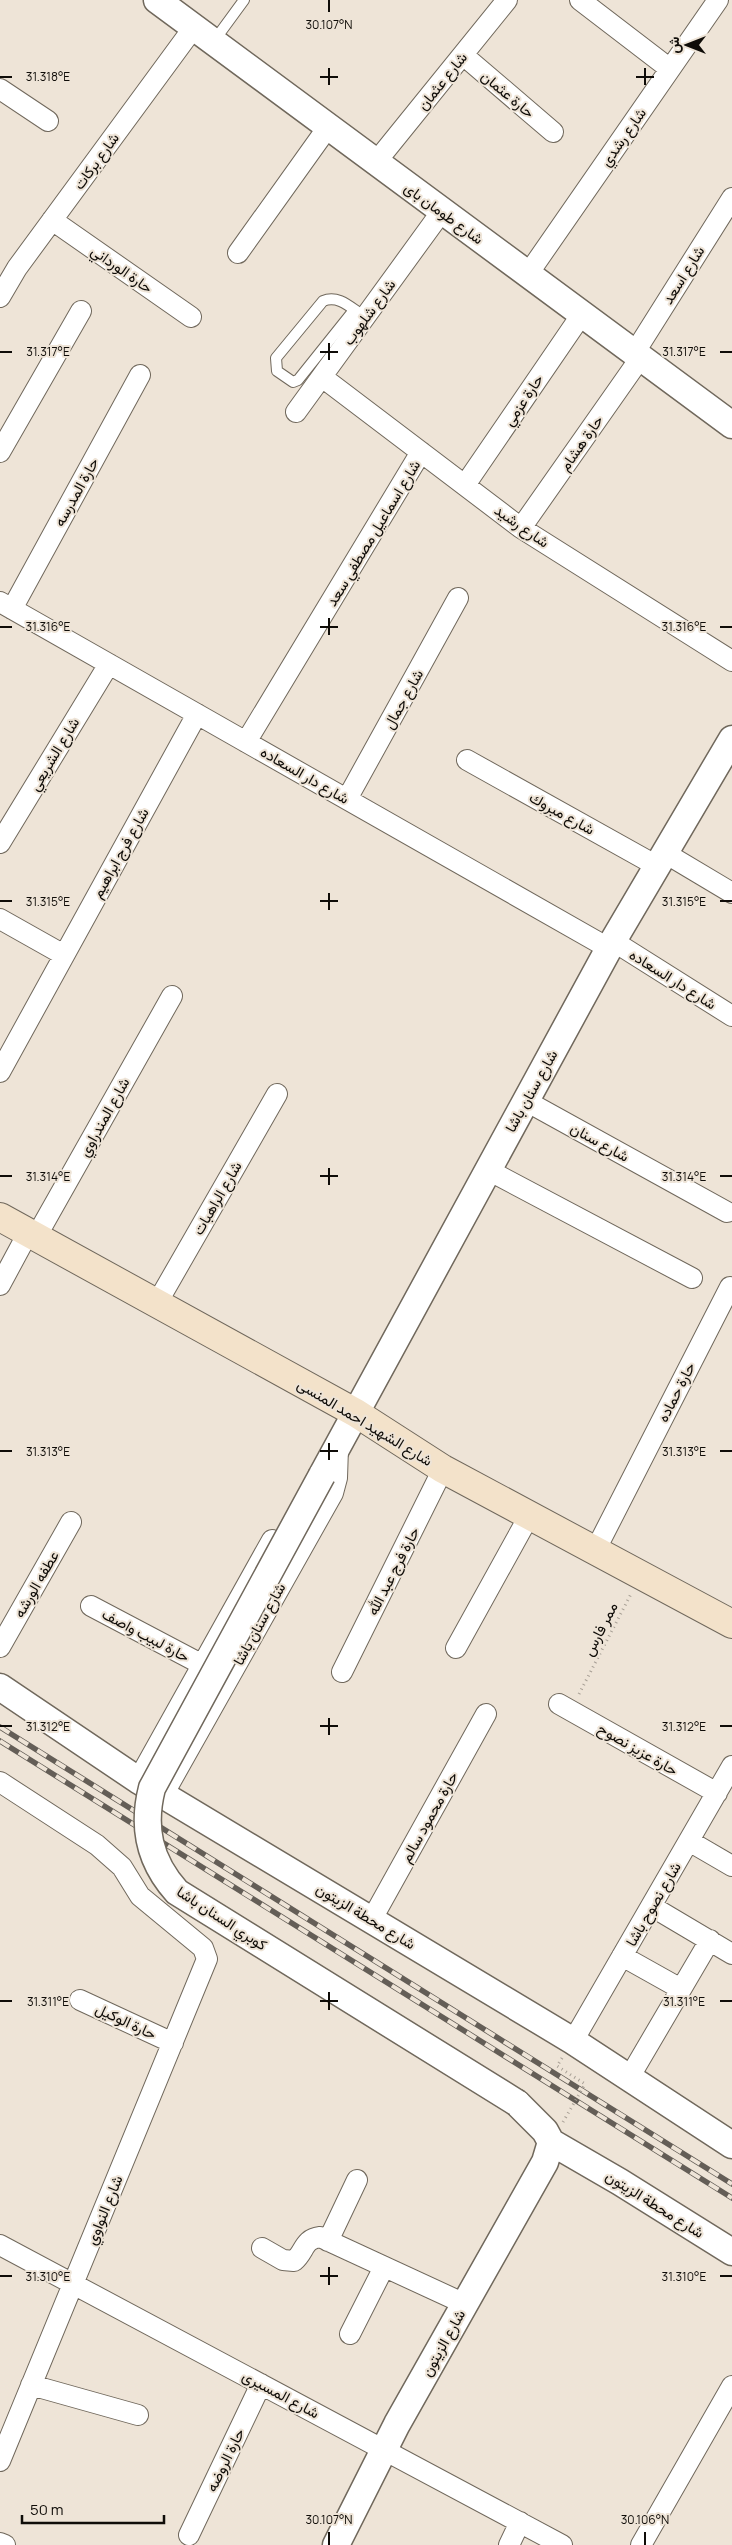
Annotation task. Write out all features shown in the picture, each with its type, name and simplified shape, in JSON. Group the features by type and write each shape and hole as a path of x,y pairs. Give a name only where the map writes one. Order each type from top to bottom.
{"main road":[{"name":"شارع الشهيد احمد المنسى","path":"0,1217 356,1413 443,1469 732,1624"}],"street":[{"name":"شارع طومان باى","path":"157,0 732,425"},
{"name":"شارع عثمان","path":"376,162 507,0"},
{"path":"580,0 670,69"},
{"name":"شارع رشدي","path":"528,274 718,0"},
{"name":"شارع بركات","path":"0,297 17,268 52,220 204,35"},
{"name":"حارة عثمان","path":"463,55 553,132"},
{"path":"0,89 48,121"},
{"path":"238,253 328,127"},
{"name":"شارع اسعد","path":"638,355 732,198"},
{"name":"شارع شلهوب","path":"296,412 322,377 360,314 442,211"},
{"name":"حارة الورداني","path":"52,220 191,318"},
{"path":"0,452 81,311"},
{"name":"حارة عزمي","path":"465,485 582,314"},
{"name":"حارة هشام","path":"521,528 638,355"},
{"name":"حارة المدرسه","path":"6,605 140,375"},
{"name":"شارع رشيد","path":"322,377 521,528 732,661"},
{"name":"شارع اسماعيل مصطفي سعد","path":"246,742 422,452"},
{"name":"شارع جمال","path":"347,800 458,598"},
{"name":"شارع دار السعاده","path":"6,605 347,800 612,945 732,1016"},
{"name":"شارع الشريعي","path":"0,844 109,664"},
{"name":"شارع فرج ابراهيم","path":"0,1072 197,714"},
{"name":"شارع سنان باشا","path":"322,1475 612,945 661,860 728,754"},
{"name":"شارع مبروك","path":"467,760 661,860 732,894"},
{"path":"0,918 64,955"},
{"name":"شارع المندراوي","path":"0,1285 32,1235 172,996"},
{"name":"شارع الراهبات","path":"157,1303 277,1094"},
{"name":"شارع سنان","path":"526,1100 727,1212"},
{"path":"488,1170 692,1278"},
{"name":"حارة حماده","path":"595,1551 731,1286"},
{"name":"شارع سنان باشا","path":"138,1780 201,1664 315,1466 338,1448"},
{"name":"شارع سنان باشا","path":"164,1795 333,1493 338,1468 338,1448"},
{"name":"حارة فرج عبد الله","path":"342,1672 443,1469"},
{"name":"كوبري السنان باشا","path":"322,1475 152,1788 147,1820 152,1851 166,1880 177,1892 517,2103 545,2131 556,2132"},
{"path":"456,1648 529,1516"},
{"name":"عطفه الورشه","path":"0,1647 71,1522"},
{"name":"حارة لبيب واصف","path":"91,1606 201,1664"},
{"name":"شارع محطة الزيتون","path":"0,1687 138,1780 573,2041 732,2145"},
{"name":"حارة عزيز نصوح","path":"559,1704 716,1793"},
{"name":"حارة محمود سالم","path":"372,1919 486,1714"},
{"name":"شارع نصوح باشا","path":"573,2041 732,1766"},
{"name":"شارع النواوي","path":"0,2461 207,1959 203,1948 140,1896 122,1866 97,1844 1,1786"},
{"path":"689,1841 732,1866"},
{"path":"651,1906 732,1954"},
{"path":"629,2078 710,1940"},
{"path":"622,1956 681,1989"},
{"name":"حارة الوكيل","path":"80,2000 173,2043"},
{"name":"شارع محطة الزيتون","path":"556,2132 620,2182 732,2252"},
{"name":"شارع الزيتون","path":"336,2545 385,2449 545,2162 556,2132"},
{"path":"328,2241 357,2180"},
{"path":"262,2248 283,2260 294,2261 306,2243 313,2238 320,2237 465,2304"},
{"name":"شارع المسيرى","path":"0,2244 562,2545"},
{"path":"350,2334 384,2267"},
{"name":"حارة الروضه","path":"189,2535 261,2384"},
{"path":"31,2385 138,2415"},
{"path":"641,2545 732,2386"},
{"path":"509,2545 520,2522"},
{"path":"0,2543 5,2545"}],"lane":[{"path":"204,35 244,0"},
{"path":"328,298 339,300 360,314 298,380 293,382 277,370 276,358 322,301 328,298"}],"path":[{"name":"ممر فارس","path":"579,1694 640,1575"},
{"path":"556,2132 585,2084 557,2066"}],"railway":[{"path":"0,1727 732,2184"},
{"path":"0,1741 732,2198"}]}
